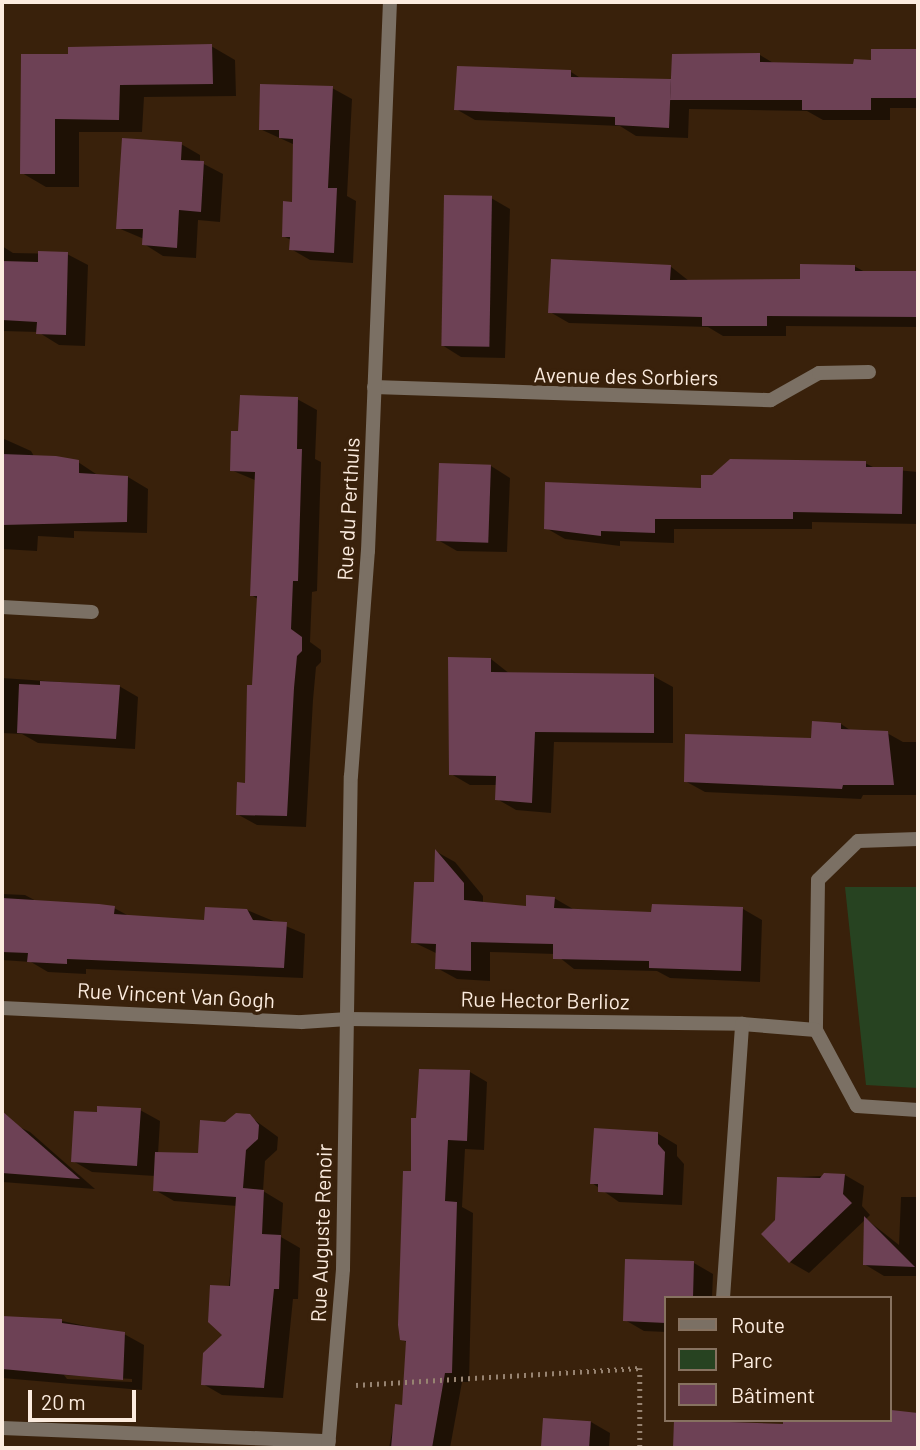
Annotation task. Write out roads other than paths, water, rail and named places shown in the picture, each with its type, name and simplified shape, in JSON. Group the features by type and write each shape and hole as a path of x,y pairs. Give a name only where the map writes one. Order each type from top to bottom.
{"street":[{"name":"Rue du Perthuis","path":"348,1019 351,776 369,551 390,2"},
{"name":"Avenue des Sorbiers","path":"374,387 771,400 819,373 869,372"},
{"path":"2,607 92,612"},
{"path":"918,839 858,841 818,880 816,1030 857,1106 918,1110"},
{"name":"Rue Vincent Van Gogh","path":"2,1008 302,1022 348,1019"},
{"name":"Rue Hector Berlioz","path":"348,1019 742,1024 816,1030"},
{"name":"Rue Auguste Renoir","path":"328,1445 343,1269 348,1019"},
{"path":"723,1296 742,1024"},
{"path":"2,1428 328,1445"}]}
